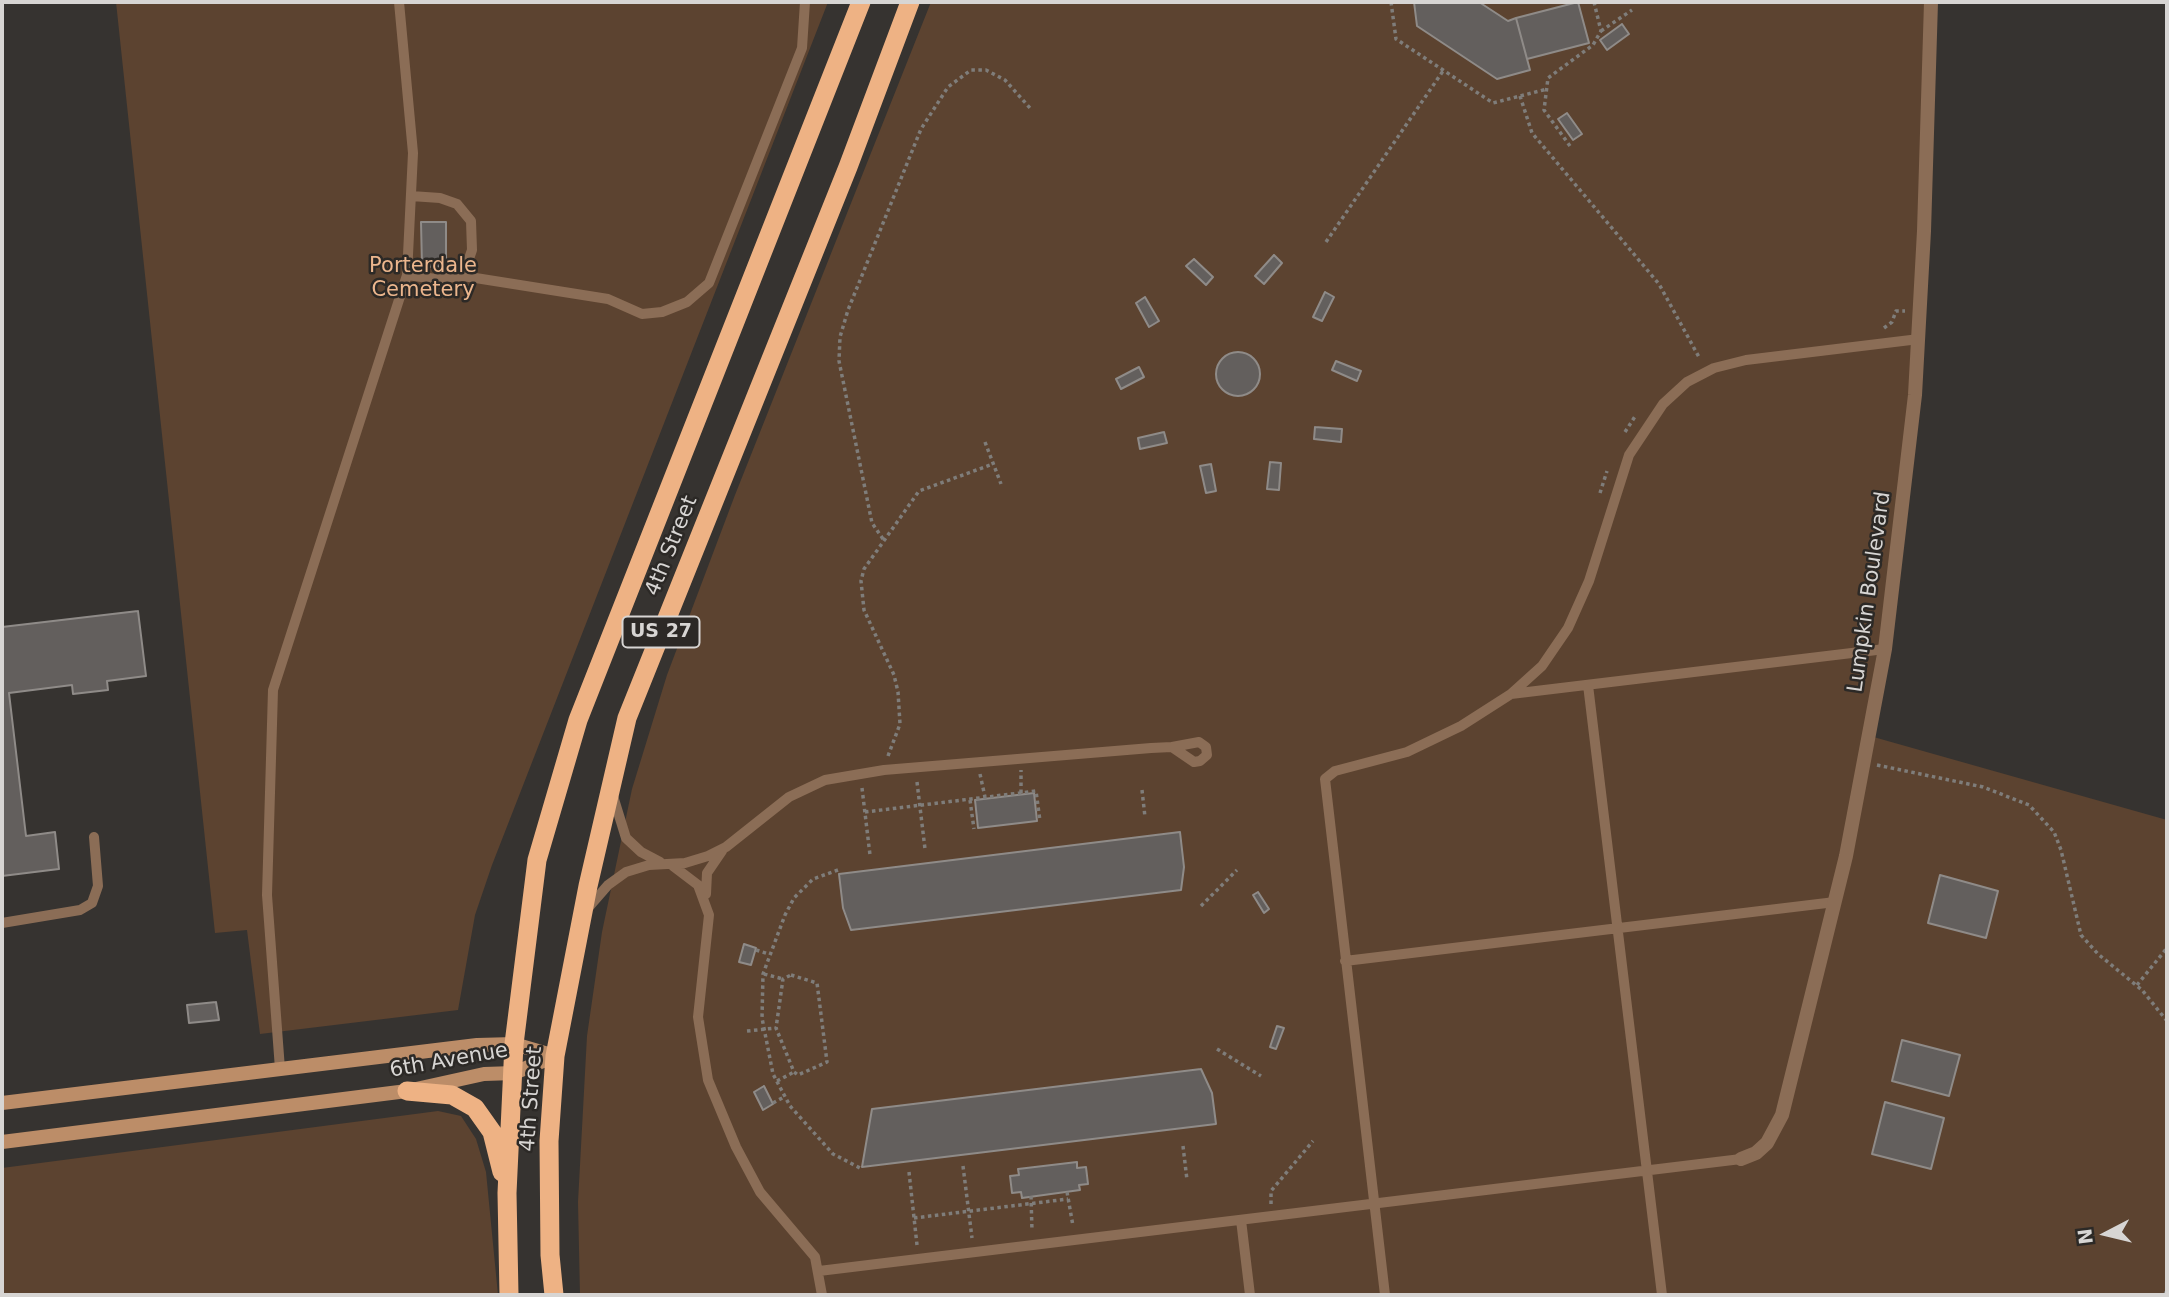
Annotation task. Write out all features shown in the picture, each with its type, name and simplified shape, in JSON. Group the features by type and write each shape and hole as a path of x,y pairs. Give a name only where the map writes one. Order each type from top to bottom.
{"highway":[{"name":"4th Street","path":"509,1295 507,1193 514,1044 537,860 578,720 860,2"},
{"name":"4th Street","path":"554,1295 550,1255 549,1141 555,1056 582,916 627,718 848,167 910,2"},
{"path":"407,1091 452,1095 475,1108 492,1132 507,1193"}],"main road":[{"name":"6th Avenue","path":"2,1103 477,1045 514,1044 555,1056"},
{"name":"6th Avenue","path":"2,1142 407,1091 484,1074 514,1073 555,1056"}],"street":[{"name":"Lumpkin Boulevard","path":"1741,1159 1763,1147 1778,1125 1835,902 1865,763 1885,649 1908,476 1919,339 1931,2"}],"lane":[{"path":"280,1069 267,895 273,690 407,275 413,153 399,2"},
{"path":"407,275 436,279 463,276 608,299 642,314 662,312 687,302 709,283 778,110 802,48 806,2"},
{"path":"411,196 440,198 457,204 471,222 472,250 463,276"},
{"path":"1385,1295 1325,779 1335,771 1388,758 1431,742 1484,713 1511,694 1542,666 1568,628 1589,581 1629,455 1650,421 1676,391 1702,373 1730,363 1919,339"},
{"path":"1511,694 1885,649"},
{"path":"1588,685 1662,1295"},
{"path":"582,916 617,877 638,867 697,861 726,847 789,797 825,780 884,770 977,761 1172,747"},
{"path":"612,782 617,815 626,838 641,852 691,877 707,902"},
{"path":"2,923 80,910 92,903 98,886 94,837"},
{"path":"726,847 707,873 709,924 698,1017 708,1080 749,1173 771,1208 812,1252 819,1271 822,1295"},
{"path":"1345,961 1835,902"},
{"path":"819,1271 1741,1159"},
{"path":"1241,1220 1250,1295"}],"path":[{"path":"1391,2 1396,39 1493,103 1547,89"},
{"path":"1594,2 1601,31"},
{"path":"1570,146 1544,110 1548,78 1593,45 1601,31 1632,10"},
{"path":"883,539 872,523 839,361 840,337 848,310 921,129 948,88 971,70 986,70 1005,80 1030,108"},
{"path":"1326,243 1443,70"},
{"path":"1520,96 1532,133 1659,284 1700,359"},
{"path":"985,442 1001,484"},
{"path":"884,770 898,735 901,709 894,675 864,610 861,581 869,558 919,491 993,464"},
{"path":"1021,758 1021,793"},
{"path":"977,761 985,797"},
{"path":"1865,763 1983,787 2029,805 2054,832 2061,850 2081,935 2098,954 2137,985 2167,1021"},
{"path":"915,767 925,849"},
{"path":"860,774 870,855"},
{"path":"1142,790 1145,817"},
{"path":"865,812 1037,791 1040,821"},
{"path":"970,799 974,829"},
{"path":"838,870 820,875 803,888 785,915 763,974 764,1029 776,1082 784,1097 822,1144 846,1162 862,1169"},
{"path":"1201,906 1237,870"},
{"path":"2137,985 2167,948"},
{"path":"756,950 769,954"},
{"path":"763,974 783,979 789,975 817,983 827,1062 804,1074 794,1072 776,1082"},
{"path":"783,979 776,1028 794,1072"},
{"path":"747,1031 776,1028"},
{"path":"1217,1049 1261,1076"},
{"path":"774,1103 784,1097"},
{"path":"1271,1202 1271,1191 1313,1142"},
{"path":"1183,1146 1187,1180"},
{"path":"963,1166 972,1238"},
{"path":"909,1172 917,1245"},
{"path":"1067,1192 1073,1226"},
{"path":"1031,1196 1032,1231"},
{"path":"914,1218 1068,1199"},
{"path":"2165,1295 2167,1288"}],"green space":[{"name":"Porterdale Cemetery","path":"116,2 828,2 492,865 475,915 458,1010 260,1034 247,930 215,933"},
{"path":"931,2 1931,2 1921,313 1870,736 2167,820 2167,1295 580,1295 578,1202 587,1036 602,932 632,789 667,675 735,495"},
{"path":"438,1111 461,1116 476,1139 486,1172 498,1295 2,1295 2,1168"}],"building":[{"path":"1414,2 1479,2 1508,21 1516,18 1530,70 1497,79 1417,26"},
{"path":"1578,2 1589,43 1527,59 1516,18"},
{"path":"1622,24 1629,34 1607,50 1600,40"},
{"path":"1567,113 1582,134 1573,140 1558,119"},
{"path":"421,222 446,222 446,266 422,267"},
{"path":"1274,255 1282,263 1264,284 1255,276"},
{"path":"1194,259 1213,277 1206,285 1186,266"},
{"path":"1325,292 1334,297 1322,321 1313,317"},
{"path":"1145,297 1159,321 1149,327 1136,303"},
{"path":"1238,352 1253,359 1260,374 1253,389 1238,396 1223,389 1216,374 1223,359"},
{"path":"1336,361 1361,371 1357,381 1332,370"},
{"path":"1139,367 1144,377 1121,389 1116,379"},
{"path":"1315,427 1342,429 1341,442 1314,439"},
{"path":"1164,432 1167,443 1140,449 1138,438"},
{"path":"1270,462 1281,463 1279,490 1267,489"},
{"path":"1211,464 1216,491 1206,493 1200,466"},
{"path":"138,611 146,676 107,681 108,690 73,694 72,685 9,693 26,836 55,832 59,869 2,876 2,627"},
{"path":"1034,793 1037,821 978,828 975,800"},
{"path":"1180,832 1184,867 1181,890 851,930 843,908 839,874"},
{"path":"1940,875 1998,891 1986,938 1928,923"},
{"path":"1258,892 1269,909 1264,913 1253,895"},
{"path":"744,944 756,948 751,965 739,962"},
{"path":"216,1002 219,1020 189,1023 187,1005"},
{"path":"1277,1026 1284,1028 1276,1049 1270,1047"},
{"path":"1902,1040 1960,1055 1949,1096 1892,1081"},
{"path":"1201,1069 1212,1093 1216,1124 862,1167 872,1109"},
{"path":"764,1086 773,1104 763,1110 754,1092"},
{"path":"1885,1102 1944,1118 1931,1169 1872,1154"},
{"path":"1077,1162 1077,1168 1086,1167 1088,1184 1079,1185 1080,1190 1022,1198 1021,1192 1012,1193 1010,1176 1019,1175 1018,1169"}]}
